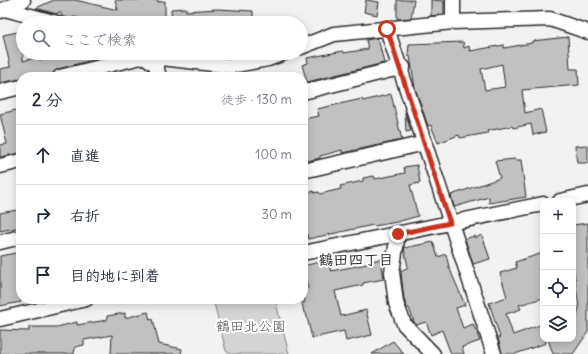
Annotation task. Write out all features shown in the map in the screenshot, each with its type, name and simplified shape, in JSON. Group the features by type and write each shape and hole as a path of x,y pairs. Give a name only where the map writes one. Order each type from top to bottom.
{"street":[{"path":"2,10 23,0"},
{"path":"452,0 453,22"},
{"path":"2,10 27,16"},
{"path":"308,43 334,34 453,22 550,19 588,32"},
{"path":"387,29 402,67 450,223 494,354"},
{"path":"78,72 121,60"},
{"path":"150,60 156,65 158,72"},
{"path":"186,60 230,66 263,60"},
{"path":"308,91 402,67"},
{"path":"0,92 16,88"},
{"path":"308,170 425,143"},
{"path":"0,166 16,161"},
{"path":"576,198 588,196"},
{"path":"308,252 540,205"},
{"path":"398,234 392,272 396,303 404,324 433,354"},
{"path":"0,242 16,238"},
{"path":"0,319 64,304"}],"green space":[{"name":"鶴田北公園","path":"214,304 276,304 289,354 231,354 226,351"}],"building":[{"path":"54,0 75,0 118,10 115,0 158,0 158,2 165,1 165,16 63,16 60,12 56,14 36,8"},
{"path":"366,0 379,2 377,15 364,12"},
{"path":"397,0 414,0 411,18 397,19"},
{"path":"431,0 444,1 444,14 431,16"},
{"path":"186,8 186,11 218,9 253,11 253,16 172,16 171,9"},
{"path":"16,32 16,60 93,60 58,69 54,72 16,72 16,80 0,83 0,69 10,67 3,35"},
{"path":"568,37 570,69 578,69 579,85 522,90 525,113 541,109 546,132 533,135 531,124 513,128 512,126 487,131 488,133 460,138 459,135 438,143 431,125 428,126 415,88 410,56 408,56 409,44 463,42 464,48 469,46 470,51 504,45 504,48 532,43 532,41","holes":["502,64 505,87 485,90 481,69"]},
{"path":"378,38 384,63 308,82 308,72 304,72 302,65 308,63 308,58 343,51 344,53 368,49 366,40"},
{"path":"391,94 402,140 342,153 342,150 308,161 308,118 319,116 317,109 362,99 363,101"},
{"path":"16,110 16,154 0,157 0,145 7,144 0,114"},
{"path":"405,112 411,131 406,132"},
{"path":"588,145 588,163 577,163 575,146"},
{"path":"515,159 521,160 526,197 489,203 489,197 454,207 451,195 500,178 495,161"},
{"path":"417,165 420,183 410,185 418,216 397,222 373,225 308,239 308,193 314,191 314,193 319,192 320,194 341,189 340,186 363,181 363,178 374,176 375,179 405,173 404,167"},
{"path":"16,210 16,228 0,231 0,213"},
{"path":"588,223 588,332 573,354 553,354 549,342 576,342 576,320 579,308 576,286 576,225"},
{"path":"482,235 490,259 473,264 465,239 474,236 475,238"},
{"path":"433,242 438,257 446,254 449,267 465,305 456,308 463,328 473,324 480,341 462,347 464,354 451,354 442,330 431,335 426,322 416,325 404,299 401,271 408,267 404,248"},
{"path":"16,253 16,303 0,306 0,256"},
{"path":"540,254 540,299 519,305 521,309 506,314 513,335 540,325 540,342 546,343 515,354 502,354 498,338 500,337 489,303 507,297 500,273 517,268 515,262"},
{"path":"381,259 384,279 335,291 341,316 366,310 372,335 346,341 344,331 312,338 302,304 308,304 308,265 328,260 331,271 367,264 366,262"},
{"path":"148,312 150,320 153,319 159,344 182,349 181,354 111,354 112,335 84,340 84,345 75,347 74,354 0,354 0,330 29,331 29,327 57,327 77,322 77,325 107,320 107,316 125,313 125,318"},
{"path":"393,341 404,354 372,354"}],"district":[{"name":"鶴田四丁目","path":"356,259"}],"route":[{"path":"387,29 450,223 398,234"}]}
